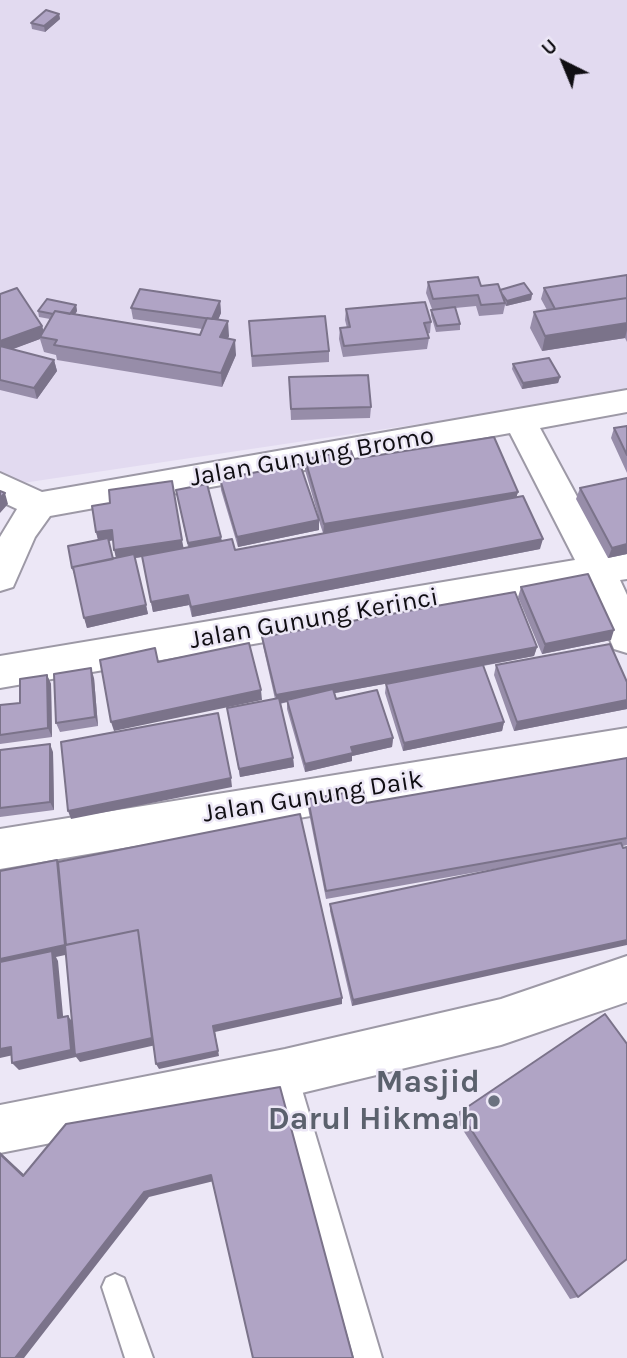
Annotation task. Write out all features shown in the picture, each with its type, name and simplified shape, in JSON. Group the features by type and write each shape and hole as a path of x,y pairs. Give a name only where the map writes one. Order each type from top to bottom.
{"street":[{"name":"Jalan Gunung Bromo","path":"39,505 627,401"},
{"path":"519,421 613,568 627,638"},
{"path":"0,486 39,505 20,531 0,577"},
{"name":"Jalan Gunung Kerinci","path":"0,672 613,568"},
{"name":"Jalan Gunung Daik","path":"0,849 627,745"},
{"path":"0,1129 285,1073 501,1022 627,979"}],"lane":[{"path":"285,1073 368,1358"},
{"path":"115,1287 139,1358"}],"shaded area":[{"path":"0,0 627,0 627,393 16,484 0,476"}],"building":[{"path":"46,10 59,14 44,26 31,23"},
{"path":"627,275 627,298 555,309 544,288"},
{"path":"478,277 481,286 498,284 505,303 481,305 478,295 433,299 428,282"},
{"path":"524,283 532,294 507,301 500,290"},
{"path":"17,288 42,326 0,341 0,294"},
{"path":"140,289 220,301 212,319 131,308"},
{"path":"627,298 627,323 545,336 534,312"},
{"path":"47,299 76,305 70,314 38,311"},
{"path":"425,302 431,322 424,323 429,338 344,346 340,328 350,327 346,309"},
{"path":"455,307 460,324 437,326 431,310"},
{"path":"55,311 200,335 207,318 228,321 220,337 235,340 221,373 54,345 57,340 40,337"},
{"path":"325,316 329,351 252,356 249,321"},
{"path":"0,346 54,360 34,388 0,380"},
{"path":"549,358 560,377 523,383 513,364"},
{"path":"368,375 371,407 291,409 289,377"},
{"path":"627,426 627,455 614,428"},
{"path":"494,437 518,492 324,524 305,459 351,451 354,459"},
{"path":"300,464 319,520 237,537 220,479"},
{"path":"627,478 627,544 612,548 580,488"},
{"path":"172,481 182,540 114,550 112,530 96,532 92,506 110,503 109,490"},
{"path":"207,484 221,537 188,543 176,490"},
{"path":"523,496 543,539 191,607 188,595 151,602 142,556 232,539 235,550"},
{"path":"108,538 113,559 72,568 68,546"},
{"path":"134,554 146,605 84,618 73,567"},
{"path":"588,574 614,630 545,644 521,587"},
{"path":"515,592 537,647 276,695 262,637"},
{"path":"249,643 261,690 111,722 100,660 155,648 158,662"},
{"path":"610,644 627,682 627,700 517,722 496,665"},
{"path":"483,665 504,722 404,743 386,684"},
{"path":"91,668 95,717 56,723 54,674"},
{"path":"47,675 48,728 0,735 0,705 20,703 20,679"},
{"path":"333,689 336,699 377,690 393,738 351,747 353,753 305,764 287,700"},
{"path":"279,698 293,758 239,769 227,708"},
{"path":"218,713 231,778 68,811 61,742"},
{"path":"50,744 50,802 0,808 0,750"},
{"path":"627,758 627,838 326,891 308,799 363,790 366,803"},
{"path":"300,814 342,998 213,1026 218,1051 156,1064 138,930 66,945 58,862"},
{"path":"621,843 623,848 627,847 627,940 353,1000 330,904"},
{"path":"57,860 65,945 0,959 0,871"},
{"path":"138,930 152,1038 75,1055 65,945"},
{"path":"52,951 58,1018 68,1016 71,1050 12,1063 11,1047 0,1049 0,962"},
{"path":"605,1014 627,1044 627,1259 578,1297 460,1112"},
{"path":"280,1087 353,1358 253,1358 211,1175 144,1192 15,1358 0,1358 0,1154 23,1176 66,1124"}],"place":[{"name":"Masjid Darul Hikmah","path":"494,1101"}]}
